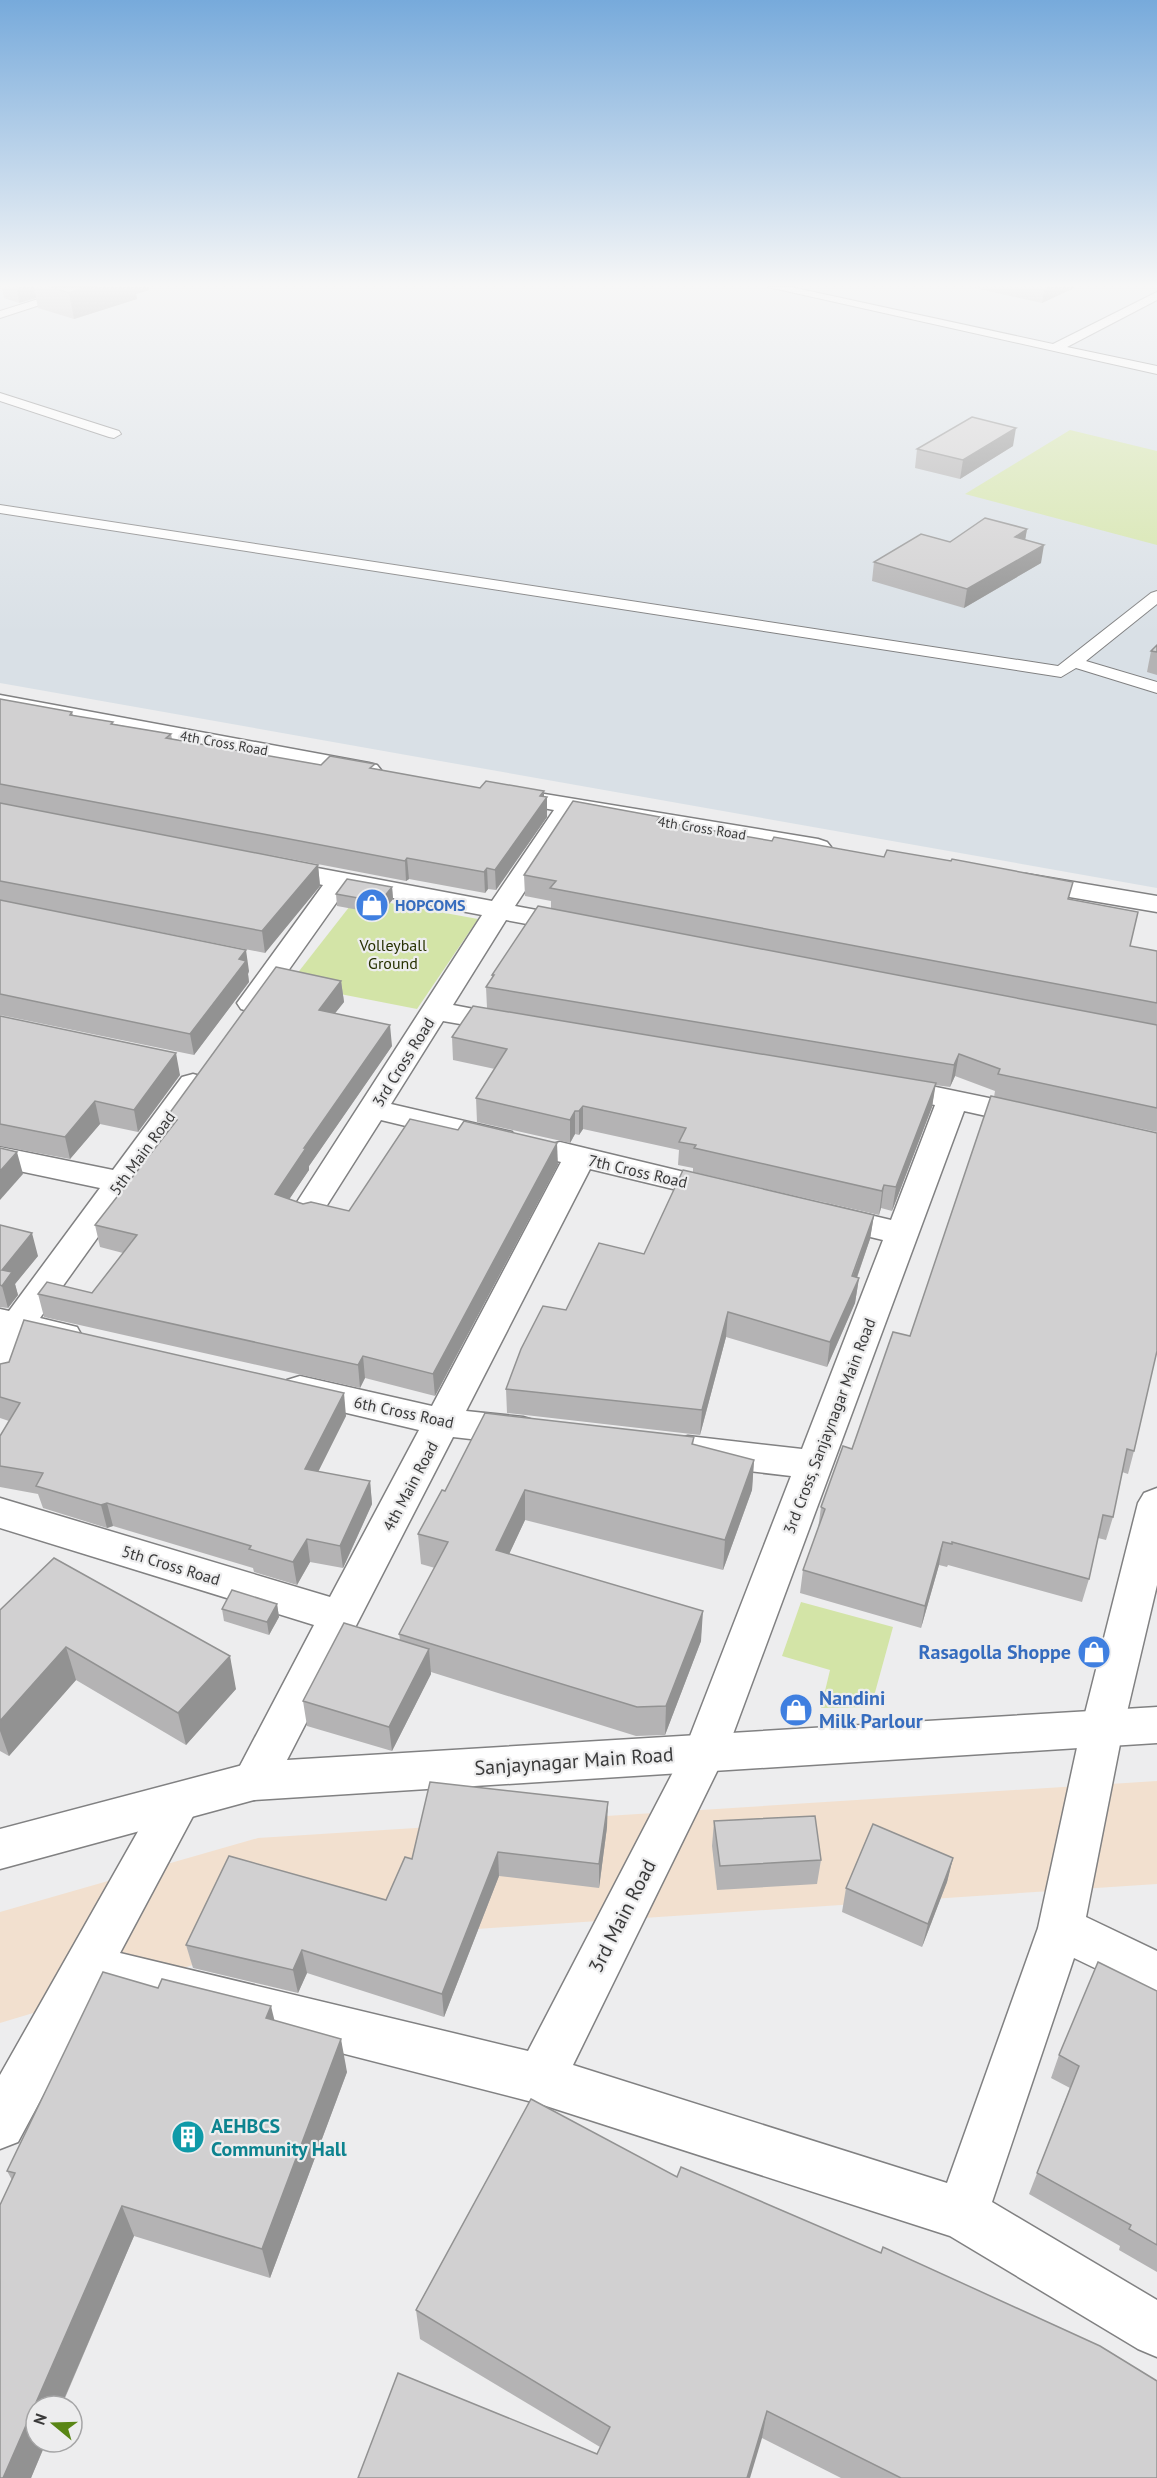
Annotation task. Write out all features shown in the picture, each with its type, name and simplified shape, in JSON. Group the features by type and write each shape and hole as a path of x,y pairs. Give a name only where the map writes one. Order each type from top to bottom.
{"street":[{"name":"4th Cross Road","path":"0,702 394,774"},
{"name":"4th Cross Road","path":"476,789 840,851"},
{"name":"3rd Cross Road","path":"306,1213 568,806"},
{"path":"246,862 605,931"},
{"path":"1004,878 1157,904"},
{"path":"237,1022 266,963 340,880"},
{"path":"436,1011 542,1029"},
{"name":"5th Main Road","path":"0,1375 9,1323 121,1182 198,1064"},
{"path":"906,1091 1055,1121"},
{"name":"3rd Cross, Sanjaynagar Main Road","path":"705,1753 903,1234 952,1099"},
{"name":"7th Cross Road","path":"374,1109 753,1198"},
{"path":"0,1157 121,1182"},
{"name":"4th Main Road","path":"254,1781 580,1157"},
{"path":"799,1209 903,1234"},
{"path":"9,1323 98,1343"},
{"name":"6th Cross Road","path":"270,1383 443,1422 559,1435"},
{"path":"652,1446 814,1464"},
{"path":"962,2214 1061,1928 1102,1729 1157,1503"},
{"name":"5th Cross Road","path":"0,1513 341,1617"},
{"name":"Sanjaynagar Main Road","path":"0,1849 254,1781 1157,1725"},
{"name":"3rd Main Road","path":"540,2079 705,1753"},
{"path":"0,2124 178,1803"},
{"path":"1061,1928 1157,1975"},
{"path":"86,1968 177,1988 540,2079 962,2214 1157,2330"}],"lane":[{"path":"17,403 114,434"},
{"path":"0,509 1061,672 1157,596"},
{"path":"1138,611 1157,616"},
{"path":"1072,662 1157,688"}],"shaded area":[{"path":"0,403 1157,403 1157,888 0,683"},
{"path":"1157,1781 1157,1884 266,1943 0,2023 0,1912 258,1838"}],"green space":[{"path":"1070,430 1157,451 1157,545 965,494"},
{"name":"Volleyball Ground","path":"357,897 478,919 417,1009 289,984"},
{"path":"801,1602 893,1627 871,1707 821,1708 830,1670 782,1656"}],"building":[{"path":"972,417 1016,428 963,460 917,449"},
{"path":"985,518 1027,529 1015,537 1044,545 967,589 874,562 921,534 950,542"},
{"path":"0,699 72,712 70,715 113,722 111,724 171,734 166,738 321,765 330,756 375,764 370,768 480,788 486,781 544,791 540,796 547,797 495,870 487,868 484,872 407,858 405,861 0,784"},
{"path":"573,801 660,817 657,821 772,841 774,837 884,857 887,850 951,861 952,859 1073,882 1068,899 1138,912 1130,946 1157,951 1157,1003 550,888 556,881 524,875"},
{"path":"0,803 318,865 262,931 0,881"},
{"path":"347,879 392,887 380,902 336,894"},
{"path":"0,900 246,950 239,959 246,961 190,1034 0,994"},
{"path":"538,906 1157,1025 1157,1108 998,1074 1000,1069 959,1054 954,1065 486,987"},
{"path":"276,967 341,981 319,1010 390,1025 304,1148 306,1148 275,1194 303,1204 311,1202 349,1211 410,1119 458,1130 464,1121 557,1143 433,1374 363,1356 358,1365 38,1294 47,1282 92,1293 137,1235 95,1225 177,1120 166,1118"},
{"path":"473,1006 936,1083 896,1187 884,1185 882,1191 694,1148 696,1145 679,1142 686,1128 583,1106 579,1111 575,1111 570,1120 476,1098 507,1049 452,1037"},
{"path":"0,1016 176,1053 134,1110 95,1101 65,1137 0,1124"},
{"path":"991,1096 1157,1133 1157,1351 1134,1451 1127,1449 1113,1517 1103,1515 1089,1579 952,1542 952,1544 943,1542 925,1606 803,1570 825,1509 821,1507 843,1446 852,1449 893,1332 910,1336"},
{"path":"0,1148 17,1152 0,1171"},
{"path":"683,1170 874,1215 852,1276 859,1278 830,1342 728,1312 702,1410 506,1389 521,1349 543,1306 566,1310 599,1243 644,1254"},
{"path":"0,1225 32,1233 2,1270 12,1272 2,1286 0,1285"},
{"path":"24,1320 344,1393 305,1469 370,1481 340,1546 307,1539 293,1562 249,1549 251,1546 107,1503 101,1505 36,1486 43,1473 0,1466 0,1436 20,1403 0,1397 0,1364 9,1362"},
{"path":"485,1413 694,1437 692,1444 754,1460 725,1540 525,1490 496,1550 703,1611 666,1706 637,1707 399,1634 448,1542 418,1534 442,1490 445,1491"},
{"path":"54,1558 230,1656 178,1713 66,1647 0,1721 0,1610"},
{"path":"232,1590 277,1604 267,1622 222,1609"},
{"path":"344,1623 429,1649 389,1727 303,1701"},
{"path":"430,1782 608,1802 599,1864 498,1852 442,1994 302,1950 293,1970 186,1945 229,1856 386,1900 405,1857 412,1859"},
{"path":"815,1816 821,1860 720,1866 714,1821"},
{"path":"873,1824 953,1858 928,1924 846,1888"},
{"path":"1098,1962 1157,1991 1157,2245 1129,2229 1131,2225 1037,2173 1079,2066 1059,2055"},
{"name":"AEHBCS Community Hall","path":"103,1972 158,1988 162,1979 271,2006 266,2018 341,2039 262,2249 122,2206 40,2394 24,2394 24,2430 3,2478 0,2478 0,2205 15,2173 7,2171"},
{"path":"531,2099 677,2177 681,2167 881,2253 883,2247 1100,2346 1157,2381 1157,2478 901,2478 767,2411 747,2478 358,2478 398,2373 597,2454 610,2427 416,2310"}],"place":[{"name":"HOPCOMS","path":"372,905"},
{"name":"Rasagolla Shoppe","path":"1094,1652"},
{"name":"Nandini Milk Parlour","path":"796,1710"},
{"name":"AEHBCS Community Hall","path":"188,2137"}]}
